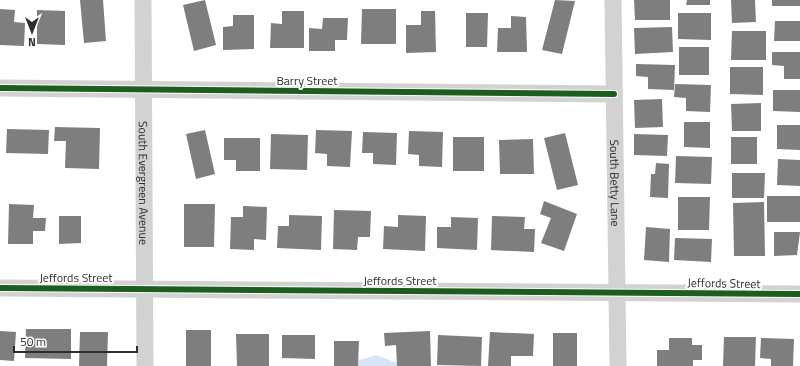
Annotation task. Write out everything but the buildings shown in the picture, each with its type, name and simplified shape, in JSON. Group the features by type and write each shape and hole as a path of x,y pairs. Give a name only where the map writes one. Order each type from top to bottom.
{"street":[{"name":"South Evergreen Avenue","path":"143,0 144,366"},
{"name":"South Betty Lane","path":"613,0 618,366"},
{"name":"Barry Street","path":"0,88 614,94"},
{"name":"Jeffords Street","path":"0,288 800,294"}],"water":[{"path":"376,355 405,366 351,366 354,362"}],"cycle path":[{"path":"0,88 614,94"},
{"path":"0,288 800,294"}]}
